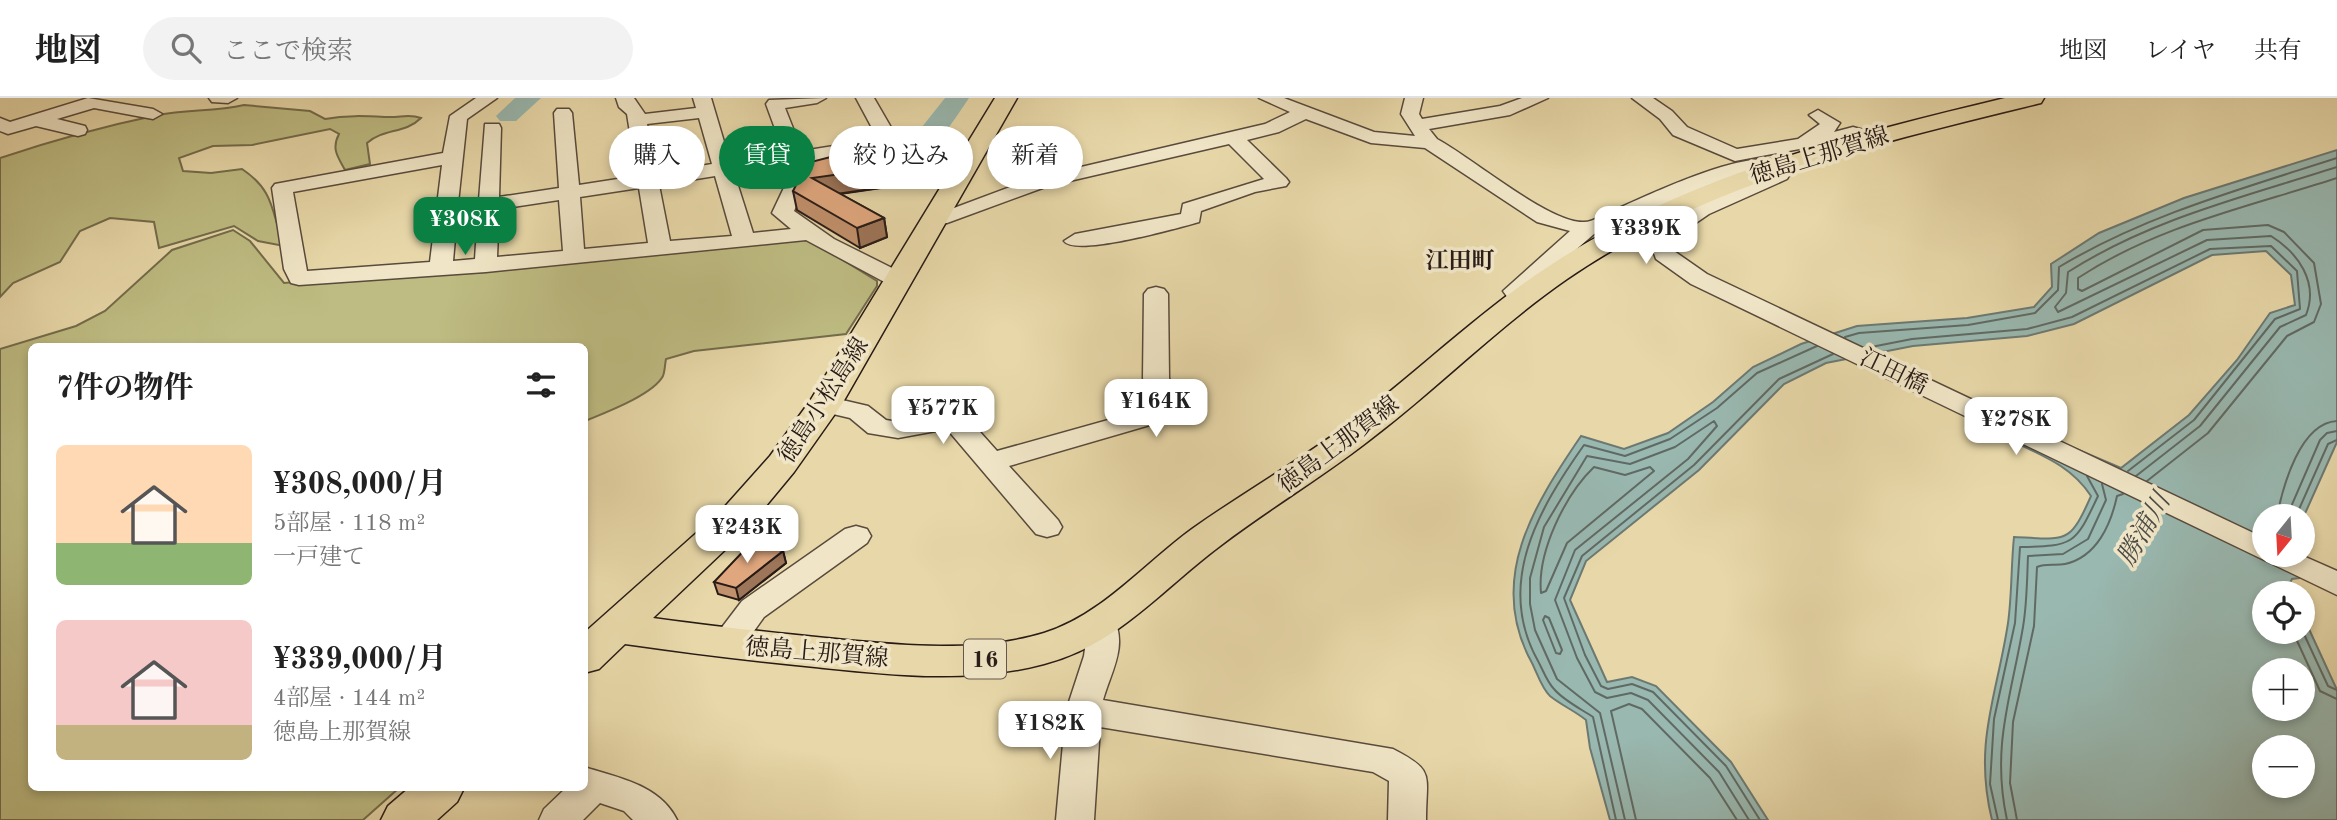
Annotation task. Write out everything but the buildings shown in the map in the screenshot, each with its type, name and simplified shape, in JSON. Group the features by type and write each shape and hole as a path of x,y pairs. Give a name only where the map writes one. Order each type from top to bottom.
{"main road":[{"name":"徳島小松島線","path":"588,654 733,521 782,464 825,404 1006,98"},
{"name":"徳島上那賀線","path":"618,628 727,643 920,661 965,661 1046,648 1100,624 1203,540 1363,429 1521,300 1607,241 1644,221 1791,157 2033,98"},
{"path":"405,820 438,791"}],"street":[{"path":"218,98 228,98"},
{"path":"441,268 459,116 488,98"},
{"path":"625,98 625,103 636,113 638,126"},
{"path":"783,126 775,104 817,98"},
{"path":"815,155 890,143 865,98"},
{"path":"1414,98 1410,114 1430,143"},
{"path":"1417,125 1504,111 1539,98"},
{"path":"1641,98 1666,115 1680,131 1735,155 1791,157"},
{"path":"0,124 8,128 95,99 153,114"},
{"path":"934,218 962,214 991,199 1040,182 1272,128 1286,103 1371,137 1430,143 1454,156 1544,218 1586,229"},
{"path":"637,120 704,105 719,156"},
{"path":"563,113 574,256"},
{"path":"1521,300 1515,291 1525,280 1586,229 1731,170 1791,157 1829,127 1830,123 1818,115"},
{"path":"36,120 78,130"},
{"path":"486,265 492,128"},
{"path":"1075,241 1140,231 1192,218 1191,208 1251,187 1279,182 1234,138"},
{"name":"江田橋","path":"1791,157 1780,175 1692,215 1671,228 1660,239 1659,247 1682,270 2252,544"},
{"path":"452,159 360,172 282,188 299,278 486,265 811,233"},
{"path":"448,211 609,187"},
{"path":"648,189 660,248"},
{"path":"729,189 744,241"},
{"path":"794,189 783,213 882,275 898,280"},
{"path":"991,462 1165,412 1156,378 1156,293"},
{"path":"825,404 859,412 878,427 898,430 954,420 1047,527"},
{"path":"727,643 752,609 856,536"},
{"path":"2301,567 2331,581"},
{"path":"1075,820 1084,711 1093,673 1106,648 1106,637 1100,624"},
{"path":"1084,711 1380,759 1408,774 1407,820"},
{"path":"589,784 637,800 658,820"},
{"path":"558,820 583,791"}],"shaded area":[{"path":"244,105 310,111 325,119 356,116 421,118 408,127 374,138 367,143 370,164 345,170 336,149 339,134 330,129 252,145 213,146 179,158 183,171 211,173 242,169 253,177 266,194 284,246 258,241 234,226 159,248 154,222 110,218 80,231 60,262 13,283 0,297 0,158 138,119"},
{"path":"233,230 250,241 284,283 807,238 877,281 877,286 846,334 694,351 666,359 663,376 658,383 627,403 588,420 588,343 28,343 28,791 396,791 363,820 0,820 0,349 76,326 105,311 172,250"}],"water":[{"name":"勝浦川","path":"2337,150 2337,442 2309,504 2252,504 2252,567 2305,567 2308,577 2291,581 2252,581 2252,644 2315,642 2337,690 2337,820 1992,820 1987,792 1986,743 2008,623 2014,537 2064,536 2077,524 2091,496 2067,471 2016,443 2039,433 2121,468 2189,415 2237,360 2270,313 2295,305 2291,275 2266,251 2212,255 2074,324 2027,336 1913,346 1826,363 1784,384 1699,470 1586,561 1570,600 1607,682 1632,677 1656,686 1731,762 1768,820 1610,820 1590,748 1586,720 1550,696 1545,689 1519,632 1514,602 1515,573 1533,516 1581,436 1624,449 1668,433 1713,402 1753,367 1801,344 1857,326 1967,318 2034,307 2052,287 2051,264 2099,233 2184,198"}],"waterway":[{"path":"508,116 529,98"},
{"path":"937,126 957,98"}],"district":[{"name":"江田町","path":"1460,260"}]}
